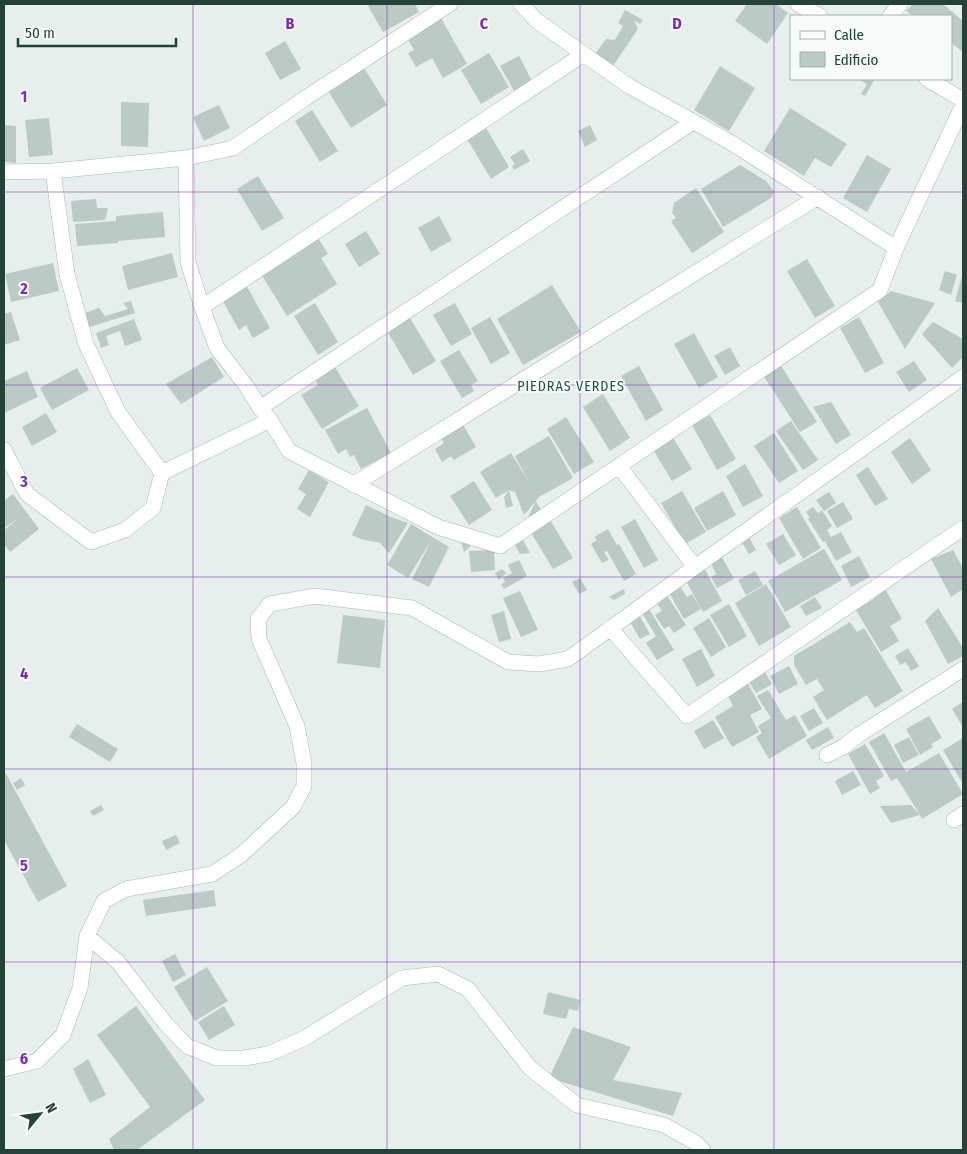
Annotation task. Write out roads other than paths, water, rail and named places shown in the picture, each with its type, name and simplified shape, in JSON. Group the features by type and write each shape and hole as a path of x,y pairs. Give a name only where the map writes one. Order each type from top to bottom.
{"street":[{"path":"4,172 52,171 186,158 233,148 307,97 450,4"},
{"path":"521,4 537,21 629,86 730,142 896,248"},
{"path":"798,4 818,15"},
{"path":"891,15 900,4"},
{"path":"202,307 584,54"},
{"path":"929,80 963,100"},
{"path":"186,158 188,262 202,307 217,348 247,387 289,451 438,527 500,546 880,290 896,248 963,106"},
{"path":"260,408 693,122"},
{"path":"52,171 67,274 86,344 118,412 162,473"},
{"path":"352,484 818,197"},
{"path":"4,1069 37,1061 63,1035 80,988 87,936 104,901 126,889 212,874 240,855 293,807 304,786 304,763 297,726 259,639 258,620 270,604 315,596 412,608 508,662 539,664 568,659 694,567 963,377"},
{"path":"4,450 27,494 91,542 125,530 153,508 162,473 270,420"},
{"path":"619,466 694,567"},
{"path":"610,628 687,716 963,528"},
{"path":"826,756 843,747 860,734 963,669"},
{"path":"87,936 118,962 165,1022 188,1046 216,1058 245,1058 268,1054 303,1039 402,978 438,974 468,989 530,1068 577,1104 664,1125 696,1143 703,1150"}],"district":[{"name":"PIEDRAS VERDES","path":"571,386"}]}
